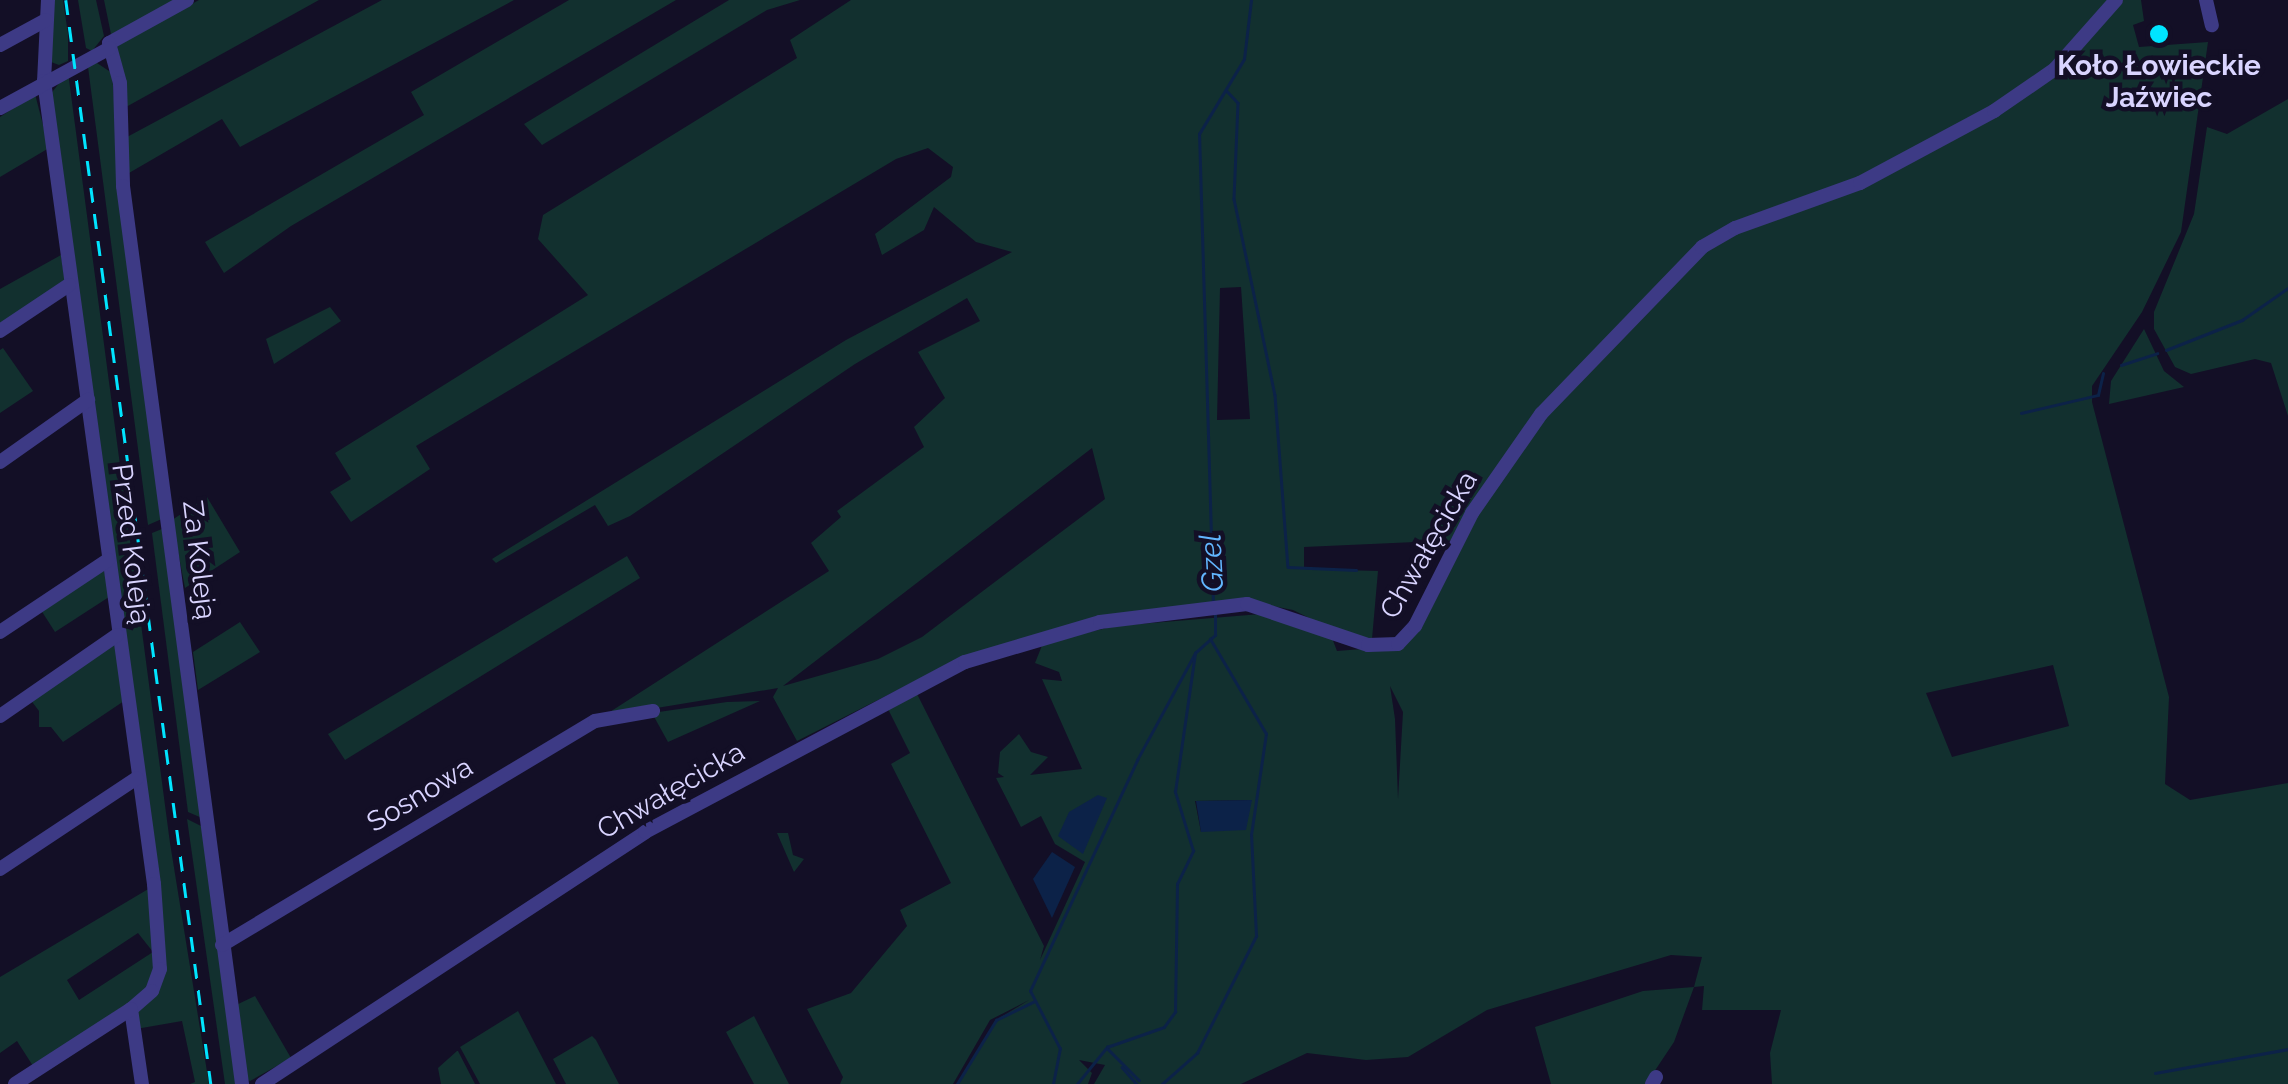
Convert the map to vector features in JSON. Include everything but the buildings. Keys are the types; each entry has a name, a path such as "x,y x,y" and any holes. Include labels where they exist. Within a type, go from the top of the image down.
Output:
{"street":[{"name":"Przed Koleją","path":"48,0 44,81 160,969 152,991 132,1009"},
{"path":"0,108 187,0"},
{"name":"Chwałęcicka","path":"262,1084 645,832 915,684 1069,630 1216,608 1263,606 1376,647 1403,641 1472,513 1541,414 1702,247 1768,215 1860,183 1994,111 2055,69 2116,0"},
{"path":"2206,0 2212,25"},
{"path":"0,45 46,20"},
{"name":"Za Koleją","path":"110,46 120,83 122,186 242,1084"},
{"path":"0,331 69,285"},
{"path":"0,462 88,400"},
{"path":"0,632 108,560"},
{"path":"0,716 117,635"},
{"name":"Sosnowa","path":"222,945 594,721 653,711"},
{"path":"0,869 137,778"},
{"path":"15,1084 132,1009 142,1084"}],"green space":[{"path":"51,0 63,0 68,34 68,61 59,65 51,62"},
{"path":"78,0 96,0 104,36 92,51 86,48"},
{"path":"104,0 180,0 112,39"},
{"path":"199,0 319,0 126,107 117,46"},
{"path":"382,0 514,0 240,147 222,119 129,173 127,137"},
{"path":"569,0 676,0 291,226 224,273 205,242 424,115 411,92"},
{"path":"729,0 800,0 767,10 542,145 524,124"},
{"path":"851,0 2141,0 2144,21 2133,25 2139,47 2208,42 2181,232 2142,312 2092,386 2092,402 2169,697 2165,784 2190,800 2288,783 2288,1084 1772,1084 1770,1053 1781,1010 1702,1010 1704,986 1694,987 1702,957 1671,955 1487,1010 1408,1057 1366,1060 1307,1053 1241,1084 1094,1084 1105,1065 1079,1060 1092,1073 1088,1084 959,1084 996,1020 1029,1000 990,1020 953,1084 840,1084 843,1077 807,1009 851,993 907,926 900,910 951,883 891,764 910,753 886,705 914,688 1044,946 1040,960 1085,862 1055,844 1041,816 1021,827 996,778 1004,777 998,773 1000,752 1019,734 1031,752 1048,757 1030,775 1082,769 1042,679 1062,681 1059,672 1035,663 1043,643 1115,626 1261,614 1332,638 1337,651 1400,646 1460,540 1304,547 1304,569 1378,571 1372,639 1356,641 1293,610 1253,602 1153,612 933,672 797,741 773,697 778,688 602,717 829,571 811,543 841,517 837,511 924,447 914,427 945,398 918,352 980,321 967,298 855,364 630,516 608,526 595,505 496,563 492,559 846,340 1012,252 976,242 934,207 924,230 882,255 875,234 951,177 953,167 928,148 896,159 416,446 430,469 351,522 330,492 351,479 335,453 588,295 538,239 543,215 797,58 790,40","holes":["1241,287 1250,419 1217,420 1220,288","1092,448 1105,499 922,637 878,659 783,686","2053,665 2069,726 1952,757 1926,693","1390,686 1403,712 1398,799 1395,719","1252,800 1201,832 1195,801"]},
{"path":"94,61 112,73 125,237 164,518 148,525 88,67"},
{"path":"68,72 170,843 209,1084 190,1084 195,1082 182,1021 136,1029 134,1010 165,968 49,96"},
{"path":"35,94 49,148 0,177 0,117"},
{"path":"2288,99 2288,416 2271,363 2255,359 2191,374 2175,367 2154,329 2154,312 2194,214 2207,127 2227,134"},
{"path":"61,255 65,282 0,324 0,289"},
{"path":"330,307 341,321 274,364 266,339"},
{"path":"2144,329 2164,371 2184,387 2109,404 2111,381"},
{"path":"3,348 33,391 0,413 0,350"},
{"path":"207,497 240,552 185,588 172,520"},
{"path":"162,529 202,818 188,812 152,533"},
{"path":"627,556 640,578 345,760 328,734"},
{"path":"104,569 109,597 55,632 39,607"},
{"path":"240,622 260,652 198,690 193,652"},
{"path":"114,639 124,701 63,742 51,727 39,727 39,711 30,699"},
{"path":"760,701 668,742 652,713 727,702"},
{"path":"187,819 205,828 238,1084 225,1084"},
{"path":"777,833 788,833 793,855 804,859 794,872"},
{"path":"150,888 156,966 146,991 33,1066 17,1041 0,1053 0,977","holes":["138,933 153,952 79,1000 67,980"]},
{"path":"1694,987 1674,1042 1646,1084 1551,1084 1535,1027 1643,991"},
{"path":"255,996 291,1058 250,1081 244,1077 234,1006"},
{"path":"518,1011 556,1084 480,1084 460,1047"},
{"path":"754,1016 789,1084 754,1084 726,1032"},
{"path":"592,1036 619,1084 566,1084 553,1059"},
{"path":"458,1051 475,1084 441,1084 438,1068"}],"water":[{"path":"1098,795 1107,798 1083,854 1058,836 1069,812"},
{"path":"1252,800 1246,830 1201,832 1196,801"},
{"path":"1052,852 1075,867 1052,918 1033,879"}],"waterway":[{"name":"Gzel","path":"1213,604 1199,134 1244,59 1251,0"},
{"path":"1227,91 1238,103 1234,199 1275,395 1288,567 1356,570"},
{"path":"2166,350 2242,320 2288,288"},
{"path":"2121,365 2157,353"},
{"path":"2021,413 2098,395 2103,374"},
{"name":"Gzel","path":"1053,1084 1060,1049 1030,991 1137,760 1195,653 1215,635 1215,612"},
{"path":"1162,1084 1197,1053 1256,936 1251,835 1266,734 1210,639"},
{"path":"1077,1084 1107,1047 1164,1027 1175,1012 1177,884 1193,851 1175,792 1195,653"},
{"path":"957,1084 996,1020 1035,1001"},
{"path":"1108,1049 1139,1080"},
{"path":"2155,1073 2288,1049"},
{"path":"1122,1067 1137,1084"}],"railway":[{"path":"66,0 211,1084"}],"place":[{"name":"Koło Łowieckie Jaźwiec","path":"2159,34"}]}
